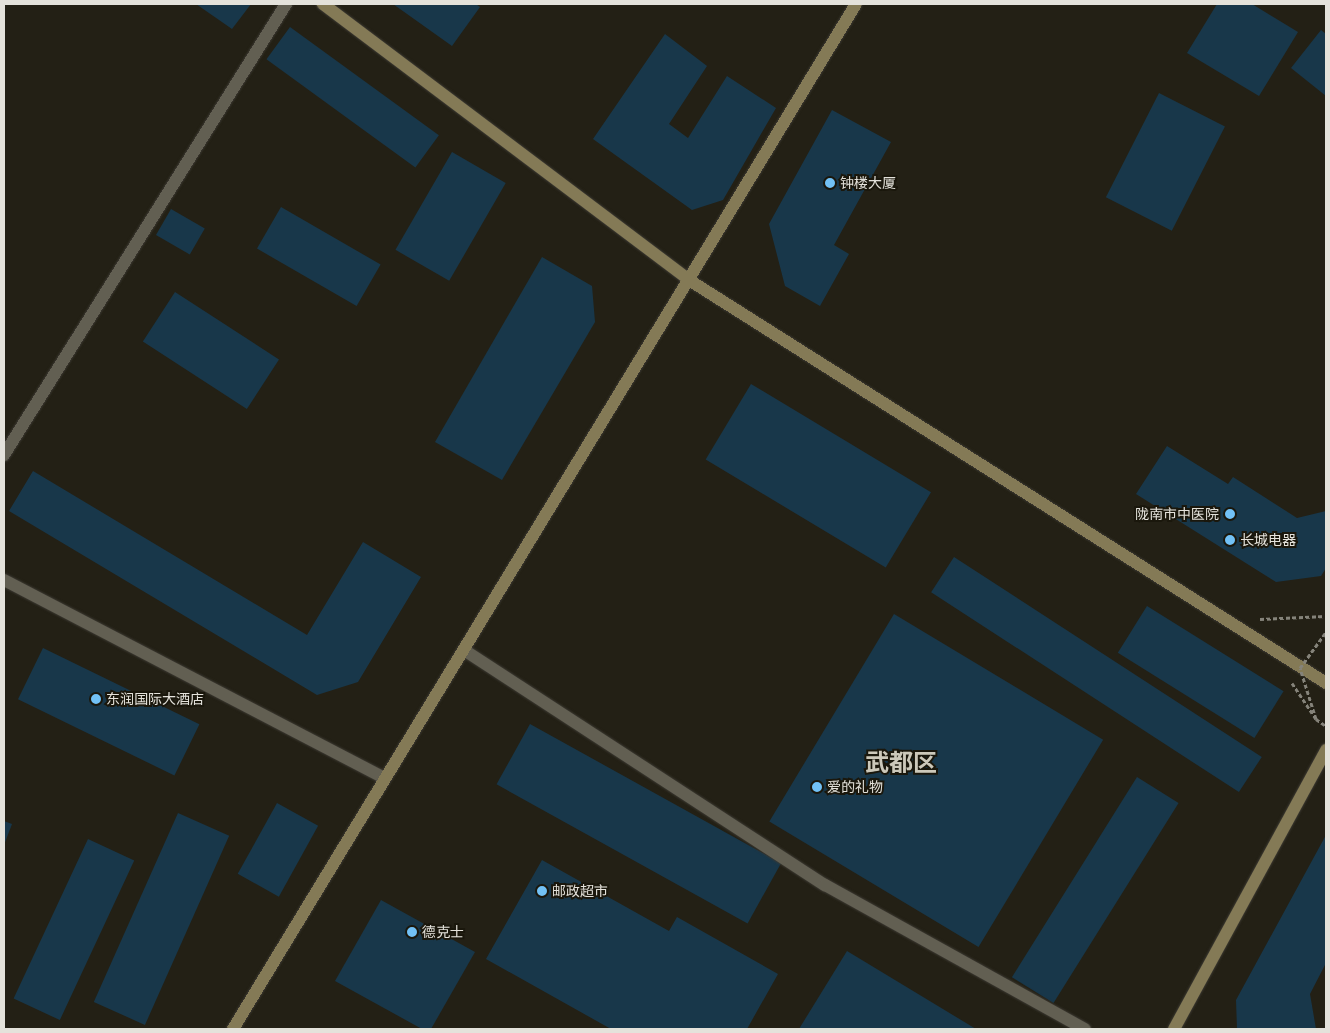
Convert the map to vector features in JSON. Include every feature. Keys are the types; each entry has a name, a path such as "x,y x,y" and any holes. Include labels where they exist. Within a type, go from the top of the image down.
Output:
{"street":[{"path":"4,455 286,4"},
{"path":"323,4 688,280 1326,683"},
{"path":"233,1029 856,4"},
{"path":"4,580 385,778"},
{"path":"464,650 825,885 1084,1029"},
{"path":"1174,1029 1326,750"}],"path":[{"path":"1256,619 1326,616"},
{"path":"1326,632 1300,668 1316,719 1326,726"}],"building":[{"path":"196,4 251,4 232,29"},
{"path":"393,4 476,4 480,7 452,46"},
{"path":"1217,4 1252,4 1298,32 1259,96 1187,53"},
{"path":"290,27 439,135 415,168 266,59"},
{"path":"1321,30 1326,34 1326,96 1291,68"},
{"path":"665,34 707,66 669,124 688,138 727,76 776,108 723,200 692,210 593,139"},
{"path":"1159,93 1225,127 1172,231 1106,197"},
{"name":"钟楼大厦","path":"832,110 891,142 834,245 849,254 820,306 785,286 769,224"},
{"path":"452,152 506,183 449,281 396,250"},
{"path":"281,207 381,264 357,306 257,249"},
{"path":"171,209 205,228 190,254 156,235"},
{"path":"542,257 592,286 595,322 502,480 435,442"},
{"path":"175,292 279,360 247,409 143,341"},
{"path":"751,384 931,492 886,568 706,459"},
{"name":"陇南市中医院","path":"1167,446 1228,484 1233,477 1297,518 1326,511 1326,568 1321,576 1276,582 1136,494"},
{"path":"33,471 307,635 363,542 421,577 358,682 317,695 9,511"},
{"path":"954,557 1262,757 1239,792 931,592"},
{"path":"1147,606 1284,691 1254,738 1118,653"},
{"path":"894,614 1103,740 979,947 769,821"},
{"path":"43,648 199,724 174,776 18,699"},
{"path":"530,724 781,863 748,923 497,784"},
{"path":"1137,777 1179,803 1053,1003 1012,977"},
{"path":"277,803 318,826 279,897 238,874"},
{"path":"178,813 229,836 145,1025 94,1002"},
{"path":"4,821 12,824 4,845"},
{"path":"1326,835 1326,963 1310,994 1316,1029 1237,1029 1236,1000"},
{"path":"88,839 134,861 60,1020 14,999"},
{"path":"542,860 669,931 677,917 778,974 747,1029 611,1029 486,959"},
{"path":"381,900 475,952 431,1029 422,1029 335,981"},
{"path":"847,951 976,1029 799,1029"}],"place":[{"name":"钟楼大厦","path":"830,183"},
{"name":"陇南市中医院","path":"1230,514"},
{"name":"长城电器","path":"1230,540"},
{"name":"东润国际大酒店","path":"96,699"},
{"name":"爱的礼物","path":"817,787"},
{"name":"邮政超市","path":"542,891"},
{"name":"德克士","path":"412,932"}],"district":[{"name":"武都区","path":"901,762"}]}
